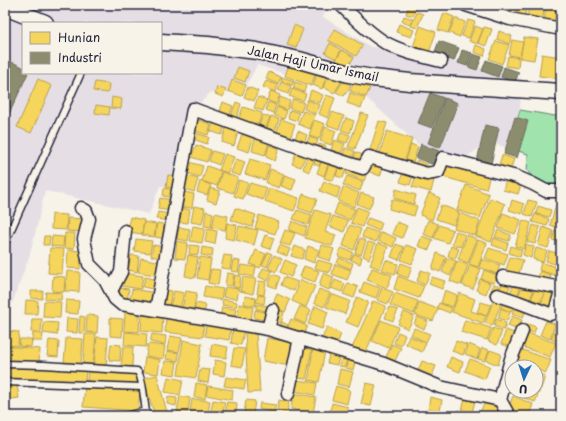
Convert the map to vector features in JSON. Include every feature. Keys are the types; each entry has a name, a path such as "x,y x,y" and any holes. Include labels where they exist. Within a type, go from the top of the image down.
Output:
{"main road":[{"path":"5,7 42,22"},
{"name":"Jalan Haji Umar Ismail","path":"162,42 208,45 257,51 298,60 349,74 410,82 561,92"}],"street":[{"path":"341,5 384,42 403,51 441,62"},
{"path":"466,5 510,19 561,29"},
{"path":"156,310 193,109 313,152 363,168 369,157 426,174 438,172 443,158 517,177 546,191 561,192"},
{"path":"81,208 86,211 89,219 84,239 87,260 105,280 115,299 121,304 268,329 384,364 440,386 500,400"},
{"path":"111,292 121,272 124,231"},
{"path":"497,295 550,314 555,312 561,289 504,277"},
{"path":"268,329 273,310"},
{"path":"509,416 500,400 511,359 522,332"},
{"path":"288,394 300,338"}],"lane":[{"path":"5,243 81,74"},
{"path":"5,364 137,371 140,374 147,413 126,416"},
{"path":"5,382 142,387"}],"shaded area":[{"path":"5,5 329,5 323,17 371,47 415,50 522,79 520,110 508,148 488,142 461,161 419,145 363,95 342,92 257,65 243,92 210,93 197,106 173,187 160,186 149,214 45,191 29,257 5,323"}],"green space":[{"path":"520,110 561,117 561,189 543,188 527,171 528,154 508,148"}],"building: Hunian":[{"path":"409,5 417,5 413,16 406,14"},
{"path":"490,5 502,5 499,13 489,9"},
{"path":"504,5 514,5 510,17 501,13"},
{"path":"517,5 527,5 524,19 515,17"},
{"path":"529,5 545,5 542,22 527,19"},
{"path":"546,5 557,5 554,24 544,23"},
{"path":"417,12 423,14 417,28 411,26"},
{"path":"444,13 454,17 448,33 438,30"},
{"path":"404,16 413,19 410,25 402,22"},
{"path":"455,18 465,22 460,37 449,33"},
{"path":"468,20 475,22 469,38 462,36"},
{"path":"399,24 414,30 411,37 396,32"},
{"path":"294,25 303,29 296,48 287,45"},
{"path":"420,26 436,32 429,53 413,47"},
{"path":"475,26 483,29 477,44 469,41"},
{"path":"484,27 492,29 486,46 478,43"},
{"path":"335,29 363,45 356,56 328,40"},
{"path":"499,31 512,36 509,44 497,39"},
{"path":"524,37 538,39 534,60 520,58"},
{"path":"512,40 523,42 520,57 509,55"},
{"path":"496,41 509,45 502,64 489,59"},
{"path":"330,43 341,50 336,59 325,53"},
{"path":"476,45 486,49 484,56 474,52"},
{"path":"342,50 354,57 348,67 336,60"},
{"path":"542,54 561,57 561,79 539,76"},
{"path":"508,56 519,58 518,68 506,66"},
{"path":"290,61 317,70 311,86 285,76"},
{"path":"238,67 249,71 245,82 234,78"},
{"path":"269,72 281,77 278,84 266,79"},
{"path":"317,74 326,77 322,89 313,85"},
{"path":"330,74 342,81 334,93 323,87"},
{"path":"282,77 294,81 292,85 281,81"},
{"path":"38,79 52,86 31,133 17,127"},
{"path":"232,80 246,85 242,96 228,91"},
{"path":"266,81 278,85 275,92 263,87"},
{"path":"343,81 351,85 344,96 336,92"},
{"path":"95,82 109,84 108,93 93,91"},
{"path":"281,82 291,86 288,94 278,90"},
{"path":"295,82 306,86 304,92 293,88"},
{"path":"354,82 370,88 366,97 350,91"},
{"path":"217,87 226,90 223,97 215,94"},
{"path":"248,87 258,91 254,101 244,97"},
{"path":"292,89 306,94 303,101 289,96"},
{"path":"311,90 323,95 320,103 308,99"},
{"path":"271,91 280,95 276,104 267,100"},
{"path":"350,93 365,98 361,108 347,103"},
{"path":"326,95 335,98 328,118 319,114"},
{"path":"112,97 122,99 121,109 111,108"},
{"path":"258,97 267,100 263,111 254,108"},
{"path":"280,97 290,101 287,110 277,106"},
{"path":"293,99 304,103 301,112 289,108"},
{"path":"307,100 320,105 316,114 304,109"},
{"path":"223,102 233,106 228,120 218,117"},
{"path":"236,102 241,104 236,121 230,119"},
{"path":"268,102 276,105 273,113 266,110"},
{"path":"96,105 110,107 109,115 95,113"},
{"path":"243,107 262,113 257,128 238,121"},
{"path":"277,107 287,111 284,119 274,115"},
{"path":"290,110 299,113 297,121 288,118"},
{"path":"303,111 315,115 310,129 298,124"},
{"path":"332,112 344,116 339,129 327,125"},
{"path":"361,113 368,115 355,149 348,147"},
{"path":"263,115 270,117 264,133 257,131"},
{"path":"271,116 279,119 273,137 265,134"},
{"path":"346,118 354,121 350,133 341,130"},
{"path":"281,119 295,124 289,142 275,137"},
{"path":"198,120 211,124 208,135 195,131"},
{"path":"314,120 325,124 319,139 309,136"},
{"path":"379,121 387,123 376,158 368,156"},
{"path":"213,123 224,127 222,135 210,131"},
{"path":"325,127 336,131 331,145 320,141"},
{"path":"226,128 238,132 234,146 222,142"},
{"path":"298,131 307,135 303,147 293,144"},
{"path":"387,131 412,139 403,167 378,158"},
{"path":"341,132 350,135 347,143 338,140"},
{"path":"195,133 209,137 207,144 193,139"},
{"path":"242,134 253,138 249,152 237,148"},
{"path":"309,137 318,140 314,151 305,148"},
{"path":"255,138 269,143 265,155 252,151"},
{"path":"334,140 345,144 341,153 331,150"},
{"path":"319,144 326,146 323,154 316,151"},
{"path":"411,144 418,147 412,166 405,163"},
{"path":"196,145 211,150 207,162 191,157"},
{"path":"269,145 279,148 275,161 266,157"},
{"path":"345,148 355,151 350,164 341,160"},
{"path":"212,151 223,154 219,165 209,161"},
{"path":"356,152 367,157 363,167 352,163"},
{"path":"296,153 305,157 301,167 292,164"},
{"path":"225,154 234,157 228,173 219,170"},
{"path":"317,154 323,156 319,166 314,164"},
{"path":"502,155 514,159 510,171 498,168"},
{"path":"307,157 314,160 309,172 303,169"},
{"path":"323,157 330,159 324,176 317,173"},
{"path":"236,159 245,162 240,176 231,173"},
{"path":"250,159 270,165 265,180 245,174"},
{"path":"331,159 340,163 333,181 324,178"},
{"path":"369,159 384,164 380,176 365,170"},
{"path":"417,160 428,165 425,173 413,168"},
{"path":"448,160 491,171 486,189 444,177"},
{"path":"189,162 203,166 200,177 186,173"},
{"path":"340,163 347,166 343,178 336,176"},
{"path":"207,166 221,171 217,186 202,181"},
{"path":"349,166 367,172 364,181 346,174"},
{"path":"404,168 414,172 410,185 400,182"},
{"path":"270,169 284,174 279,188 266,183"},
{"path":"222,172 238,178 233,193 217,188"},
{"path":"168,175 178,176 176,188 166,187"},
{"path":"185,175 198,179 194,192 181,188"},
{"path":"285,175 296,179 292,190 281,186"},
{"path":"416,175 434,180 431,192 412,187"},
{"path":"347,176 363,182 360,191 343,185"},
{"path":"507,176 522,181 518,194 503,190"},
{"path":"239,180 248,183 243,199 234,196"},
{"path":"200,181 211,185 207,195 197,192"},
{"path":"324,181 340,188 337,198 320,191"},
{"path":"250,183 267,188 263,200 246,194"},
{"path":"466,185 489,194 480,218 457,210"},
{"path":"343,187 359,193 354,207 338,201"},
{"path":"164,188 175,190 174,198 163,196"},
{"path":"210,188 220,191 216,203 207,200"},
{"path":"269,188 299,198 294,211 265,201"},
{"path":"396,189 416,195 414,204 394,198"},
{"path":"184,192 194,194 192,208 182,207"},
{"path":"361,193 374,197 369,209 357,204"},
{"path":"429,193 440,198 432,220 420,215"},
{"path":"303,194 317,199 312,213 298,208"},
{"path":"160,198 173,200 171,211 158,209"},
{"path":"490,198 505,204 491,242 476,236"},
{"path":"392,199 417,206 414,216 389,209"},
{"path":"512,200 524,204 522,214 509,210"},
{"path":"528,200 537,202 532,217 524,214"},
{"path":"338,203 355,209 350,220 334,214"},
{"path":"441,205 459,212 454,225 436,219"},
{"path":"556,205 561,207 561,221 559,228 550,225"},
{"path":"194,206 205,208 202,224 191,222"},
{"path":"538,206 551,210 549,217 536,214"},
{"path":"357,207 368,211 362,227 351,223"},
{"path":"182,208 190,210 188,223 179,222"},
{"path":"235,208 256,215 252,227 231,220"},
{"path":"297,210 312,215 308,225 293,219"},
{"path":"315,210 331,215 325,232 336,235 332,246 305,238"},
{"path":"206,211 213,213 211,227 204,226"},
{"path":"158,212 169,214 168,221 156,219"},
{"path":"215,213 228,216 225,230 212,228"},
{"path":"460,213 480,221 475,236 454,228"},
{"path":"503,213 521,220 515,234 498,228"},
{"path":"52,214 67,215 66,230 51,229"},
{"path":"535,214 549,219 547,226 532,222"},
{"path":"259,215 279,222 275,234 255,228"},
{"path":"333,216 348,221 344,232 329,226"},
{"path":"130,217 144,220 142,234 128,232"},
{"path":"68,218 83,219 82,232 67,231"},
{"path":"368,218 382,223 379,231 365,225"},
{"path":"428,220 438,224 433,238 423,234"},
{"path":"523,220 531,223 524,249 515,246"},
{"path":"292,221 307,227 304,236 289,230"},
{"path":"144,222 156,224 154,237 142,235"},
{"path":"397,222 407,226 402,238 392,234"},
{"path":"157,223 168,225 166,239 155,237"},
{"path":"227,223 237,225 234,240 225,238"},
{"path":"350,225 361,229 354,250 343,246"},
{"path":"439,225 453,230 448,243 434,238"},
{"path":"533,225 540,227 535,244 527,242"},
{"path":"193,226 205,228 202,243 190,241"},
{"path":"239,226 258,230 254,245 236,240"},
{"path":"179,227 190,229 188,241 177,239"},
{"path":"543,227 553,231 548,248 538,245"},
{"path":"365,228 379,233 376,242 362,237"},
{"path":"207,229 217,231 215,244 205,242"},
{"path":"285,230 295,233 290,246 280,243"},
{"path":"498,230 511,235 509,241 495,237"},
{"path":"555,230 561,232 561,242 552,240"},
{"path":"456,231 465,235 461,247 452,244"},
{"path":"381,232 396,238 393,247 378,241"},
{"path":"65,233 75,233 74,249 64,248"},
{"path":"265,235 274,238 270,249 261,246"},
{"path":"467,235 477,239 468,263 458,259"},
{"path":"44,236 50,236 49,245 43,245"},
{"path":"52,236 64,237 63,247 51,246"},
{"path":"422,236 433,240 429,250 418,246"},
{"path":"360,238 366,241 361,255 355,253"},
{"path":"494,238 508,243 506,250 492,245"},
{"path":"136,239 152,241 150,253 134,251"},
{"path":"478,240 487,243 478,267 469,264"},
{"path":"177,241 188,243 185,259 175,258"},
{"path":"368,242 375,244 369,259 363,256"},
{"path":"378,243 388,247 380,269 370,265"},
{"path":"396,244 404,247 399,260 391,257"},
{"path":"526,244 534,247 531,258 523,255"},
{"path":"153,245 166,247 164,259 151,256"},
{"path":"190,245 199,246 198,255 189,254"},
{"path":"280,245 290,249 287,256 277,252"},
{"path":"322,245 334,249 330,261 318,257"},
{"path":"406,245 418,249 412,264 401,260"},
{"path":"295,246 305,250 302,259 291,256"},
{"path":"308,246 319,250 314,263 304,259"},
{"path":"451,246 459,249 455,259 448,256"},
{"path":"511,246 522,250 520,257 509,253"},
{"path":"202,247 213,249 212,257 201,255"},
{"path":"50,248 64,249 62,274 48,273"},
{"path":"341,248 353,252 350,260 338,256"},
{"path":"489,248 508,254 504,265 485,258"},
{"path":"536,248 547,251 543,262 533,259"},
{"path":"68,250 81,251 80,269 67,268"},
{"path":"256,250 266,254 260,268 250,264"},
{"path":"549,251 561,254 560,266 546,261"},
{"path":"268,252 272,254 267,267 262,265"},
{"path":"437,253 446,257 440,272 432,269"},
{"path":"354,254 362,257 360,264 351,260"},
{"path":"131,255 139,256 137,272 128,270"},
{"path":"188,255 198,257 195,278 185,276"},
{"path":"224,255 232,256 230,269 221,268"},
{"path":"274,255 282,259 276,272 268,268"},
{"path":"200,257 211,259 208,280 197,278"},
{"path":"510,257 523,260 518,277 505,273"},
{"path":"141,258 162,262 160,276 138,272"},
{"path":"339,258 353,263 351,269 337,263"},
{"path":"447,258 456,261 450,276 442,272"},
{"path":"482,259 500,265 497,274 479,267"},
{"path":"233,260 240,261 238,272 231,271"},
{"path":"285,260 296,265 291,277 280,272"},
{"path":"318,260 332,264 329,273 315,268"},
{"path":"386,260 398,264 395,274 382,270"},
{"path":"457,261 468,265 461,285 450,281"},
{"path":"541,262 559,268 557,276 539,270"},
{"path":"401,263 412,267 408,278 397,274"},
{"path":"335,264 351,270 347,280 332,274"},
{"path":"241,265 256,267 254,277 239,274"},
{"path":"470,265 481,269 473,289 462,285"},
{"path":"304,266 319,271 315,282 300,277"},
{"path":"263,268 272,271 268,281 259,277"},
{"path":"372,268 392,275 387,288 367,280"},
{"path":"211,269 220,270 218,285 208,283"},
{"path":"421,270 430,273 425,285 417,281"},
{"path":"484,270 497,275 494,283 481,279"},
{"path":"67,271 80,272 79,292 65,291"},
{"path":"540,271 551,275 547,286 536,283"},
{"path":"124,273 143,276 141,289 122,286"},
{"path":"227,273 234,274 232,286 225,285"},
{"path":"323,273 334,277 329,290 319,286"},
{"path":"273,274 280,277 276,288 268,285"},
{"path":"235,275 241,276 239,288 233,287"},
{"path":"53,276 65,277 64,292 52,291"},
{"path":"398,276 424,286 419,298 394,289"},
{"path":"145,277 159,280 157,290 143,287"},
{"path":"243,277 256,279 253,294 240,291"},
{"path":"284,277 298,282 294,291 281,285"},
{"path":"432,277 445,281 442,289 429,284"},
{"path":"480,279 490,283 486,294 476,290"},
{"path":"301,280 315,286 306,307 292,301"},
{"path":"335,280 345,284 342,292 331,288"},
{"path":"259,281 266,282 264,295 257,294"},
{"path":"503,281 511,284 506,296 498,293"},
{"path":"364,282 380,288 376,298 360,292"},
{"path":"524,282 535,286 528,305 516,301"},
{"path":"348,283 358,287 354,298 343,294"},
{"path":"514,283 521,286 516,299 509,296"},
{"path":"494,284 500,286 496,297 489,295"},
{"path":"205,286 223,289 221,300 203,297"},
{"path":"536,286 545,290 538,309 529,305"},
{"path":"225,287 239,289 237,299 223,297"},
{"path":"120,288 129,289 127,303 118,301"},
{"path":"382,288 393,292 388,304 377,300"},
{"path":"547,288 558,292 550,314 539,310"},
{"path":"132,289 157,293 155,309 129,305"},
{"path":"163,289 172,291 168,311 158,308"},
{"path":"319,289 330,293 324,307 314,303"},
{"path":"445,290 457,295 453,307 441,303"},
{"path":"31,291 43,291 42,299 31,298"},
{"path":"174,291 184,293 179,313 169,310"},
{"path":"186,291 197,293 192,316 181,313"},
{"path":"46,292 62,293 61,300 45,299"},
{"path":"395,293 418,301 414,314 390,305"},
{"path":"459,293 475,299 471,311 486,316 483,323 452,312"},
{"path":"277,294 290,300 285,312 272,306"},
{"path":"331,294 350,301 345,314 326,307"},
{"path":"258,295 265,296 264,304 256,302"},
{"path":"245,296 256,298 255,306 244,304"},
{"path":"357,297 368,302 358,327 346,322"},
{"path":"223,299 237,302 236,307 222,305"},
{"path":"26,300 38,301 37,314 25,314"},
{"path":"66,300 79,301 78,314 65,313"},
{"path":"44,301 61,302 60,318 43,317"},
{"path":"373,301 386,306 365,354 352,348"},
{"path":"493,301 501,304 492,326 485,323"},
{"path":"504,301 514,305 511,312 501,308"},
{"path":"419,302 438,309 433,321 415,315"},
{"path":"481,302 491,305 486,316 477,312"},
{"path":"196,303 206,305 203,317 193,315"},
{"path":"439,303 452,308 450,313 437,308"},
{"path":"239,304 253,307 251,320 237,318"},
{"path":"256,304 268,306 267,311 256,309"},
{"path":"515,305 526,309 523,318 512,314"},
{"path":"300,306 311,310 305,324 294,319"},
{"path":"315,306 328,312 322,329 308,324"},
{"path":"222,307 236,309 234,320 220,318"},
{"path":"389,307 398,310 393,321 385,318"},
{"path":"501,308 510,312 507,321 498,318"},
{"path":"274,309 284,312 281,323 271,320"},
{"path":"255,310 265,312 264,320 254,318"},
{"path":"125,312 140,314 139,332 124,331"},
{"path":"404,312 414,316 408,329 398,324"},
{"path":"87,315 98,316 97,333 86,332"},
{"path":"142,315 163,317 162,333 141,331"},
{"path":"80,316 85,317 84,333 79,333"},
{"path":"512,316 522,320 518,330 508,326"},
{"path":"417,317 428,321 424,329 414,324"},
{"path":"67,318 78,319 77,333 66,332"},
{"path":"110,318 123,319 122,337 110,336"},
{"path":"166,318 204,323 203,337 165,332"},
{"path":"32,319 42,319 41,332 31,332"},
{"path":"291,319 307,326 302,338 286,331"},
{"path":"496,319 506,323 504,330 494,326"},
{"path":"381,320 398,327 389,348 372,341"},
{"path":"465,320 491,328 487,340 461,332"},
{"path":"546,321 555,324 550,339 540,335"},
{"path":"44,322 58,323 57,335 43,333"},
{"path":"282,322 288,325 285,333 278,330"},
{"path":"525,323 536,327 534,333 523,329"},
{"path":"557,324 561,325 561,334 558,342 551,339"},
{"path":"206,325 231,329 229,340 205,336"},
{"path":"327,327 341,334 336,347 321,341"},
{"path":"233,328 244,330 241,345 231,343"},
{"path":"414,328 430,334 426,342 411,335"},
{"path":"493,328 502,331 497,345 488,341"},
{"path":"506,330 517,334 512,348 501,344"},
{"path":"5,331 19,332 18,346 5,345"},
{"path":"125,332 147,334 146,347 124,345"},
{"path":"398,332 405,335 401,346 394,343"},
{"path":"525,332 556,343 550,357 520,346"},
{"path":"33,333 43,334 42,341 32,341"},
{"path":"245,333 256,333 260,392 248,393"},
{"path":"85,334 96,334 93,366 83,365"},
{"path":"152,334 166,336 165,345 150,342"},
{"path":"170,336 182,338 179,352 167,350"},
{"path":"409,336 426,343 422,352 406,344"},
{"path":"97,337 108,338 106,366 94,365"},
{"path":"66,338 83,339 81,364 64,363"},
{"path":"267,338 294,343 290,366 263,361"},
{"path":"20,339 32,339 31,347 19,346"},
{"path":"49,340 59,341 58,357 47,356"},
{"path":"183,340 202,344 196,378 178,375"},
{"path":"456,341 467,345 463,355 452,351"},
{"path":"111,344 121,345 120,361 109,360"},
{"path":"148,344 165,346 163,359 146,356"},
{"path":"212,344 228,347 226,358 210,356"},
{"path":"392,344 401,348 394,363 385,359"},
{"path":"469,344 480,349 477,359 465,354"},
{"path":"5,346 40,349 39,363 5,361"},
{"path":"123,347 133,347 132,367 121,367"},
{"path":"302,347 312,349 306,379 296,378"},
{"path":"234,348 245,349 242,367 231,365"},
{"path":"482,348 489,350 485,361 478,359"},
{"path":"313,349 325,351 319,382 308,380"},
{"path":"520,349 551,360 546,373 544,372 544,359 516,359"},
{"path":"490,350 501,354 498,365 486,360"},
{"path":"167,351 179,353 178,361 166,359"},
{"path":"330,351 340,354 337,365 327,363"},
{"path":"342,354 348,356 345,367 339,366"},
{"path":"145,357 160,360 158,374 143,372"},
{"path":"348,357 356,359 353,370 346,368"},
{"path":"451,357 463,362 460,372 447,367"},
{"path":"470,359 490,366 485,379 465,371"},
{"path":"215,360 226,362 224,376 213,374"},
{"path":"165,361 177,362 175,375 163,373"},
{"path":"422,361 436,366 431,378 417,373"},
{"path":"5,366 86,369 85,383 5,380"},
{"path":"200,369 210,370 208,383 198,381"},
{"path":"340,369 353,372 349,387 337,384"},
{"path":"88,370 138,374 137,385 87,381"},
{"path":"157,375 168,416 155,416 143,378"},
{"path":"168,377 183,380 180,395 165,392"},
{"path":"226,377 246,380 244,389 224,386"},
{"path":"296,380 317,383 315,395 294,391"},
{"path":"196,383 207,385 205,399 194,397"},
{"path":"366,383 376,385 371,406 361,404"},
{"path":"17,384 19,398 5,400 5,385"},
{"path":"85,386 140,391 138,411 83,407"},
{"path":"208,386 233,390 232,400 206,395"},
{"path":"336,386 350,390 347,404 332,400"},
{"path":"293,393 316,397 313,413 291,409"},
{"path":"180,396 190,398 188,413 177,411"},
{"path":"168,397 177,398 176,406 167,404"},
{"path":"430,397 442,400 440,411 428,409"},
{"path":"465,398 475,401 472,413 462,410"},
{"path":"192,399 210,401 208,414 190,412"},
{"path":"512,399 520,399 533,404 529,416 508,408"},
{"path":"527,399 536,399 535,402"},
{"path":"213,400 225,402 223,413 211,411"},
{"path":"246,400 255,401 253,414 244,413"},
{"path":"279,400 289,402 287,413 277,411"},
{"path":"227,402 237,403 236,416 225,415"},
{"path":"485,402 501,409 498,416 478,416"},
{"path":"260,403 276,405 274,412 259,409"},
{"path":"332,403 348,407 346,416 329,415"},
{"path":"458,410 471,414 470,416 456,416"}],"building: Industri":[{"path":"439,41 459,48 454,61 434,54"},
{"path":"462,50 472,53 467,66 458,63"},
{"path":"473,54 482,57 477,70 468,67"},
{"path":"5,59 22,67 22,74 28,74 5,123"},
{"path":"486,60 502,66 498,77 482,71"},
{"path":"504,67 519,72 515,82 501,77"},
{"path":"430,93 444,98 432,128 418,123"},
{"path":"445,98 458,103 440,148 428,143"},
{"path":"515,117 528,121 517,158 504,154"},
{"path":"485,125 499,128 491,164 477,161"},
{"path":"421,144 439,151 434,165 416,158"}]}
